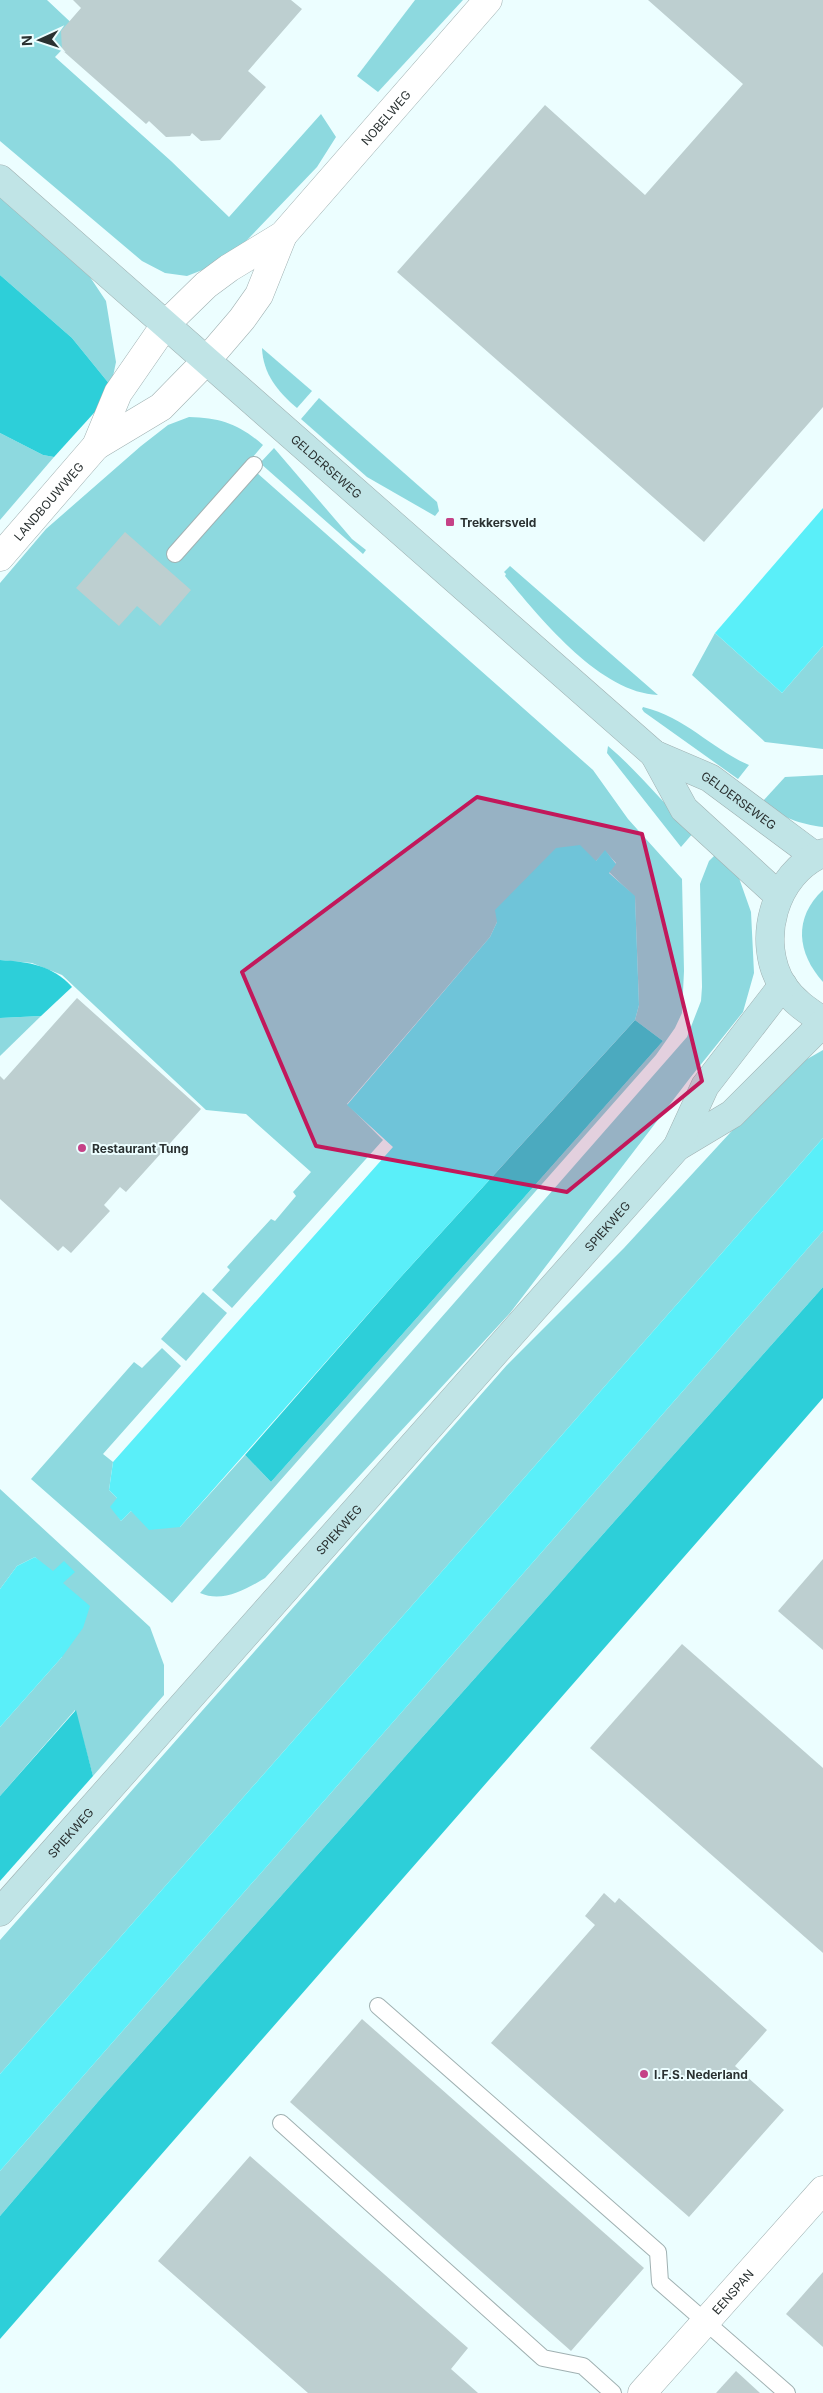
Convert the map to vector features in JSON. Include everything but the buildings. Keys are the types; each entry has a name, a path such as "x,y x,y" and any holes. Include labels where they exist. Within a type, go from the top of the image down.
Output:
{"main road":[{"name":"GELDERSEWEG","path":"0,179 654,754 710,778 819,855"},
{"name":"GELDERSEWEG","path":"654,754 684,809 779,896"},
{"path":"819,855 794,874 779,896 770,925 772,956 783,985 801,1007 823,1022"},
{"name":"SPIEKWEG","path":"0,1912 677,1147 705,1086 783,985"},
{"name":"SPIEKWEG","path":"677,1147 732,1114 823,1022"}],"street":[{"name":"NOBELWEG","path":"165,325 206,286 230,268 283,235 488,0"},
{"name":"NOBELWEG","path":"206,361 242,319 259,295 283,235"},
{"name":"LANDBOUWWEG","path":"96,446 118,393 165,325"},
{"name":"LANDBOUWWEG","path":"0,557 96,446 161,407 206,361"},
{"name":"EENSPAN","path":"642,2393 823,2190"}],"lane":[{"path":"175,554 254,465"},
{"path":"378,2006 658,2252 660,2282 787,2393"},
{"path":"281,2123 543,2358 583,2366 613,2393"}],"highlighted area":[{"path":"477,797 642,834 702,1081 567,1192 316,1146 242,972"}],"shaded area":[{"path":"0,0 47,0 80,31 55,57 171,161 229,217 321,114 336,137 317,167 228,260 187,276 165,273 142,261 0,141"},
{"path":"415,0 463,0 378,92 357,76"},
{"path":"0,197 90,277 106,301 116,362 111,386 72,338 0,275"},
{"path":"0,275 72,338 111,386 103,403 54,457 43,455 0,433"},
{"path":"262,348 312,391 297,408 273,382 265,366"},
{"path":"319,398 437,502 439,511 435,516 367,477 301,419"},
{"path":"189,417 229,423 246,432 263,445 247,464 593,770 628,819 682,879 684,971 682,1013 675,1028 656,1055 172,1603 31,1479 134,1362 142,1368 162,1348 181,1366 103,1454 113,1462 109,1490 117,1498 116,1513 121,1521 131,1511 180,1527 245,1455 271,1482 663,1041 635,1020 639,1005 635,897 609,872 616,863 605,851 596,861 497,922 490,937 347,1104 383,1140 232,1308 212,1290 230,1270 227,1267 271,1219 275,1221 296,1196 293,1192 311,1172 246,1114 206,1110 62,975 32,963 0,960 0,583 46,529 141,446 168,425"},
{"path":"0,433 43,455 54,457 0,520"},
{"path":"274,448 352,539 366,550 363,554 260,463"},
{"path":"823,508 823,646 782,693 715,633"},
{"path":"510,566 658,695 636,691 593,668 553,632 505,576 504,572"},
{"path":"715,633 782,693 823,646 823,749 765,742 692,675"},
{"path":"643,707 673,718 749,765 738,779 644,712"},
{"path":"608,746 694,832 681,847 607,753"},
{"path":"823,775 823,827 806,824 784,816 763,801 785,777"},
{"path":"580,845 596,861 605,850 616,864 609,873 635,896 639,1005 635,1020 398,1280 180,1527 149,1530 131,1511 121,1521 110,1507 117,1498 109,1490 113,1462 393,1147 347,1105 490,937 497,922 495,910 556,848"},
{"path":"717,853 739,878 751,912 754,973 743,1012 690,1078 510,1313 265,1578 250,1587 225,1596 208,1596 200,1593 687,1037 701,1001 700,884 709,861"},
{"path":"823,890 823,982 814,971 808,959 802,936 807,912 813,901"},
{"path":"0,960 21,962 48,969 72,987 41,1016 0,1018"},
{"path":"41,1016 0,1056 0,1018"},
{"path":"635,1020 663,1041 271,1482 245,1455 398,1280"},
{"path":"823,1050 823,1138 0,2074 0,1940 507,1365 624,1248 788,1070"},
{"path":"823,1138 823,1231 0,2171 0,2074"},
{"path":"823,1231 823,1287 102,2097 0,2216 0,2171"},
{"path":"823,1287 823,1398 0,2339 0,2216 102,2097"},
{"path":"203,1292 227,1313 186,1361 161,1339"},
{"path":"0,1489 150,1627 164,1665 164,1695 93,1776 75,1710 0,1796 0,1727 62,1657 63,1583 35,1557 17,1566 0,1589"},
{"path":"35,1557 53,1571 64,1561 75,1572 63,1583 90,1606 83,1628 62,1657 0,1727 0,1589 17,1566"},
{"path":"76,1710 93,1776 0,1881 0,1796"}],"place":[{"name":"Trekkersveld","path":"450,522"},
{"name":"Restaurant Tung","path":"82,1148"},
{"name":"I.F.S. Nederland","path":"644,2074"}]}
